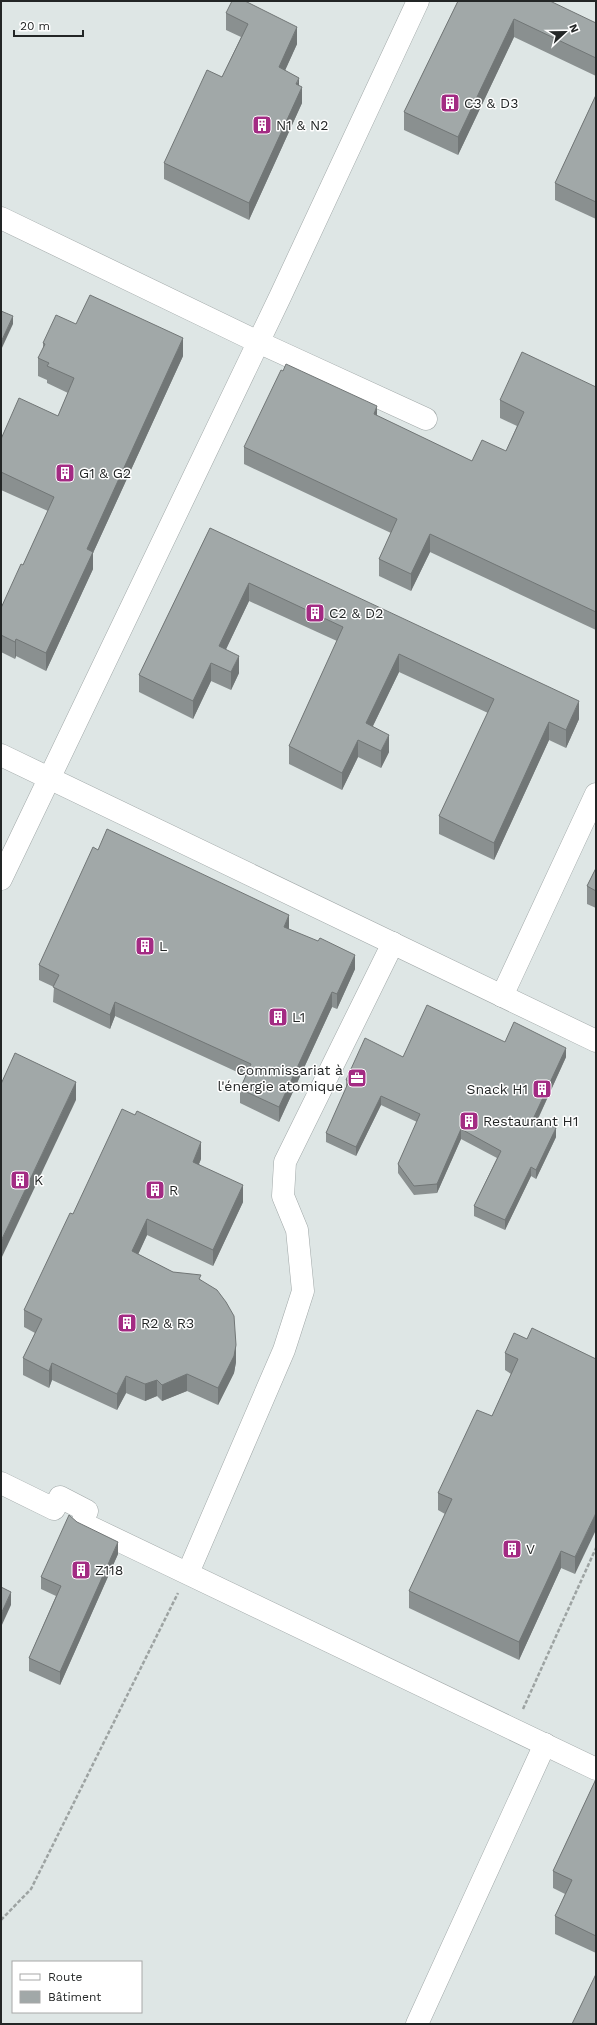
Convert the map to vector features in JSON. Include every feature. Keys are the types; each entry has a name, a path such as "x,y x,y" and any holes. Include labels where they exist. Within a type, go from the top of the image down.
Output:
{"lane":[{"path":"1,879 258,342 418,1"},
{"path":"1,218 258,342 426,419"},
{"path":"1,755 596,1041"},
{"path":"502,996 596,794"},
{"path":"188,1573 284,1350 303,1291 297,1230 283,1196 285,1162 393,943"},
{"path":"1,1484 54,1509 60,1498 87,1511 82,1523 596,1769"},
{"path":"417,2024 545,1744"}],"path":[{"path":"514,1730 596,1548"},
{"path":"1,1920 31,1889 188,1573"}],"building":[{"name":"N1 & N2","path":"232,1 245,1 297,27 279,67 299,78 296,84 302,87 249,203 164,163 207,70 222,77 248,24 226,13"},
{"name":"C3 & D3","path":"458,1 550,1 596,23 596,58 514,19 458,137 404,112"},
{"path":"596,95 596,202 555,183"},
{"name":"G1 & G2","path":"90,295 183,338 87,549 93,552 46,653 16,639 15,642 1,635 1,608 21,564 23,565 54,497 1,472 1,439 19,398 58,416 74,378 47,366 49,363 38,358 56,315 76,324"},
{"path":"1,311 13,316 1,342"},
{"path":"522,352 596,387 596,612 430,534 411,574 379,559 397,519 244,447 281,370 283,371 286,364 377,406 374,414 472,461 482,440 506,451 524,412 500,400"},
{"path":"210,528 579,701 566,730 549,722 494,843 439,816 494,699 399,654 366,723 389,735 381,751 358,740 342,773 289,746 343,627 249,583 219,646 239,656 231,672 211,663 193,701 139,675"},
{"path":"107,829 289,915 284,927 318,941 320,938 355,955 337,994 332,992 279,1107 240,1089 251,1064 115,1002 110,1015 53,987 59,975 39,965 93,847 98,850"},
{"path":"596,868 596,891 587,886"},
{"name":"Restaurant H1","path":"427,1005 505,1042 514,1022 566,1048 534,1117 556,1128 536,1170 531,1167 505,1220 474,1206 501,1151 461,1129 437,1184 414,1186 398,1164 420,1114 381,1096 356,1147 326,1133 349,1081 346,1080 365,1038 403,1057"},
{"name":"K","path":"15,1053 76,1082 1,1241 1,1084"},
{"path":"122,1109 135,1115 137,1111 201,1142 193,1162 243,1185 213,1250 147,1219 132,1251 173,1272 201,1275 199,1279 217,1290 226,1302 234,1316 236,1345 234,1356 218,1388 187,1374 162,1385 157,1380 145,1384 126,1376 117,1394 52,1363 49,1371 23,1358 42,1319 24,1310 70,1213 73,1214"},
{"name":"V","path":"532,1328 596,1359 596,1513 575,1557 561,1551 519,1642 409,1591 452,1499 438,1493 477,1410 492,1416 518,1359 505,1353 514,1333 527,1339"},
{"path":"69,1515 77,1522 118,1542 60,1672 29,1658 61,1586 41,1577"},
{"path":"1,1587 11,1592 1,1614"},
{"path":"596,1779 596,1936 555,1916 572,1880 553,1871"},
{"path":"596,1974 596,2024 572,2024"}],"place":[{"name":"C3 & D3","path":"450,103"},
{"name":"N1 & N2","path":"262,125"},
{"name":"G1 & G2","path":"65,473"},
{"name":"C2 & D2","path":"315,613"},
{"name":"L","path":"145,946"},
{"name":"L1","path":"278,1017"},
{"name":"Commissariat à l'énergie atomique","path":"357,1078"},
{"name":"Snack H1","path":"542,1089"},
{"name":"Restaurant H1","path":"469,1121"},
{"name":"K","path":"20,1180"},
{"name":"R","path":"155,1190"},
{"name":"R2 & R3","path":"127,1323"},
{"name":"V","path":"512,1549"},
{"name":"Z118","path":"81,1570"}]}
